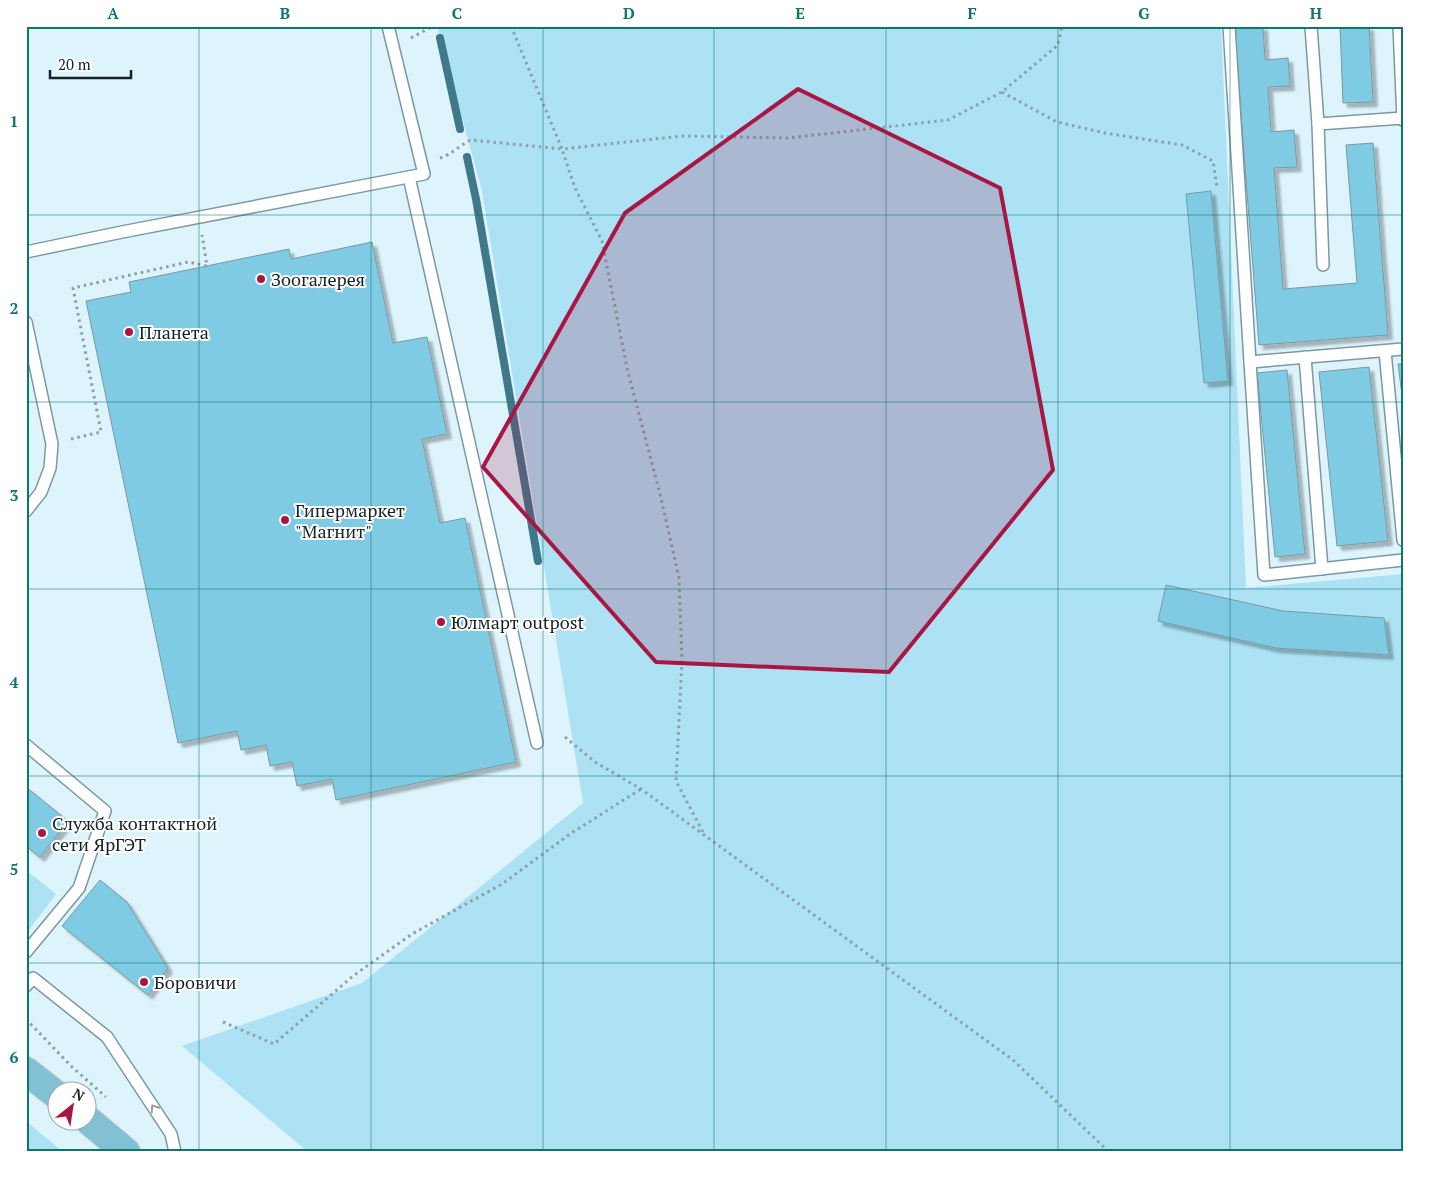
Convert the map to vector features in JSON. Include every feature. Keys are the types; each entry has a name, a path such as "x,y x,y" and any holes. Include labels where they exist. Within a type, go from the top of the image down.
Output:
{"main road":[{"path":"26,1070 48,1088"},
{"path":"98,1128 126,1152"}],"lane":[{"path":"26,252 424,174 388,26"},
{"path":"1229,26 1264,575 1403,560"},
{"path":"1311,26 1318,124 1323,265"},
{"path":"1318,124 1403,119 1399,26"},
{"path":"409,177 538,743"},
{"path":"26,322 52,444 50,468 41,492 26,511"},
{"path":"1250,362 1403,349"},
{"path":"1385,351 1403,540"},
{"path":"1305,357 1322,569"},
{"path":"26,745 105,811 79,888 26,952"},
{"path":"26,986 32,978 107,1037 170,1134 175,1152"}],"path":[{"path":"511,26 562,149 575,188 602,241 628,368 679,578 682,660 676,780 704,834"},
{"path":"422,162 445,157 462,144 471,140 562,149 682,136 788,138 948,120 1002,92 1058,45 1062,26"},
{"path":"1002,92 1057,122 1182,145 1213,161 1217,188"},
{"path":"52,444 101,432 73,288 188,262 207,266 199,217"},
{"path":"565,737 594,762 641,789 1013,1060 1109,1152"},
{"path":"223,1022 274,1044 353,976 412,934 502,884 570,834 641,789"},
{"path":"26,1019 71,1066 108,1098"}],"highlighted area":[{"path":"798,89 1000,188 1053,470 889,672 656,662 483,467 625,213"}],"shaded area":[{"path":"437,26 1221,26 1246,588 1403,574 1403,1152 308,1152 182,1046 362,983 583,803 482,191"},
{"path":"26,870 56,894 26,934"},
{"path":"26,1121 63,1152 26,1152"}],"building":[{"path":"1234,26 1263,26 1265,60 1288,58 1290,86 1268,87 1271,132 1294,130 1297,167 1274,168 1283,289 1357,283 1346,145 1373,143 1388,335 1259,345"},
{"path":"1340,26 1369,26 1373,102 1343,103"},
{"path":"1211,191 1228,381 1204,383 1186,194"},
{"name":"Гипермаркет \"Магнит\"","path":"372,242 393,343 427,337 447,434 422,439 440,523 465,518 516,762 336,800 332,779 297,786 292,762 270,766 266,745 241,750 237,731 178,743 86,301 131,292 129,282 289,249 291,259"},
{"path":"1398,364 1403,364 1403,403"},
{"path":"1369,367 1388,541 1337,546 1319,372"},
{"path":"1287,370 1305,554 1275,557 1257,373"},
{"path":"1166,585 1283,611 1384,618 1389,655 1275,648 1158,621"},
{"name":"Служба контактной сети ЯрГЭТ","path":"26,787 68,821 40,857 26,846"},
{"path":"100,880 127,902 168,968 148,995 62,926"}],"waterway":[{"path":"440,38 460,129"},
{"path":"467,157 476,199 538,561"}],"place":[{"name":"Зоогалерея","path":"261,279"},
{"name":"Планета","path":"129,332"},
{"name":"Гипермаркет \"Магнит\"","path":"285,520"},
{"name":"Юлмарт outpost","path":"441,622"},
{"name":"Служба контактной сети ЯрГЭТ","path":"42,833"},
{"name":"Боровичи","path":"144,982"}]}
